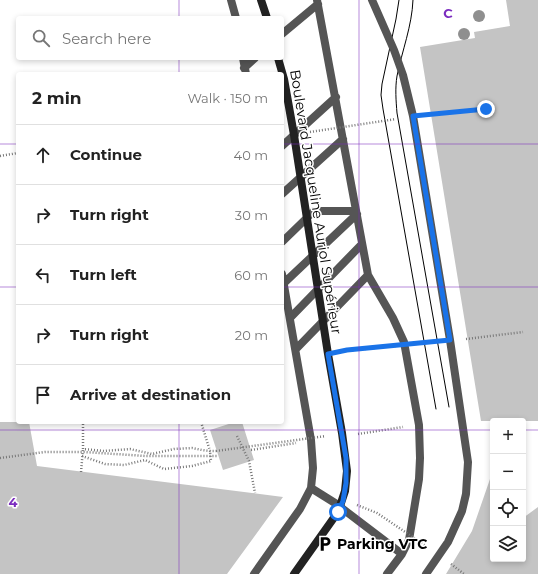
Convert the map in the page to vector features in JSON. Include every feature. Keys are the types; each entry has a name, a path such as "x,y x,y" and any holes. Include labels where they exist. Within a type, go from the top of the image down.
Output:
{"main road":[{"path":"261,0 266,16"},
{"name":"Boulevard Jacqueline Auriol Supérieur","path":"279,60 282,72"},
{"name":"Boulevard Jacqueline Auriol Supérieur","path":"284,79 347,471 343,501 338,512 294,574"}],"lane":[{"path":"231,0 236,16"},
{"path":"372,0 394,50 403,75 413,116 467,446 468,478 462,511 448,542 426,574"},
{"path":"284,32 318,2"},
{"path":"318,2 368,275 393,318 404,342 419,425 419,479 409,540 402,554 386,574"},
{"path":"243,60 245,71"},
{"path":"245,71 253,60"},
{"path":"284,144 336,98"},
{"path":"284,192 343,139"},
{"path":"284,240 314,212 356,212"},
{"path":"254,574 300,509 311,488 314,468 311,440 284,283 356,212"},
{"path":"290,318 362,244"},
{"path":"296,349 368,275"},
{"path":"311,488 335,503 402,554"}],"path":[{"path":"294,135 413,116 486,109"},
{"path":"0,156 16,152"},
{"path":"328,354 347,350 524,332"},
{"path":"81,472 83,424"},
{"path":"82,456 105,464 124,465 145,460 164,469 192,466 211,461 210,451 202,424"},
{"path":"83,449 104,451 130,449 152,454 174,449 192,448 210,451 243,448 342,433"},
{"path":"237,436 249,461 255,493"},
{"path":"0,458 45,452 84,452 146,456 218,456"},
{"path":"343,501 377,513 440,555 464,574"}],"building":[{"path":"506,0 538,0 538,421 526,421 526,418 490,418 490,421 481,421 420,47 475,38 474,32 510,26"},
{"path":"0,422 29,424 37,466 283,497 227,574 0,574"},
{"path":"229,424 243,424 254,460 223,470 210,430"},
{"path":"490,479 490,562 526,562 526,516 538,507 538,574 446,574 472,531"}],"tram line":[{"path":"399,0 381,95 436,409"},
{"path":"413,0 409,29 397,76 397,113 449,407"}],"place":[{"name":"Parking VTC","path":"325,544"}],"route":[{"path":"338,512 343,501 347,471 328,354 347,350 450,340 413,116 486,109"}]}
